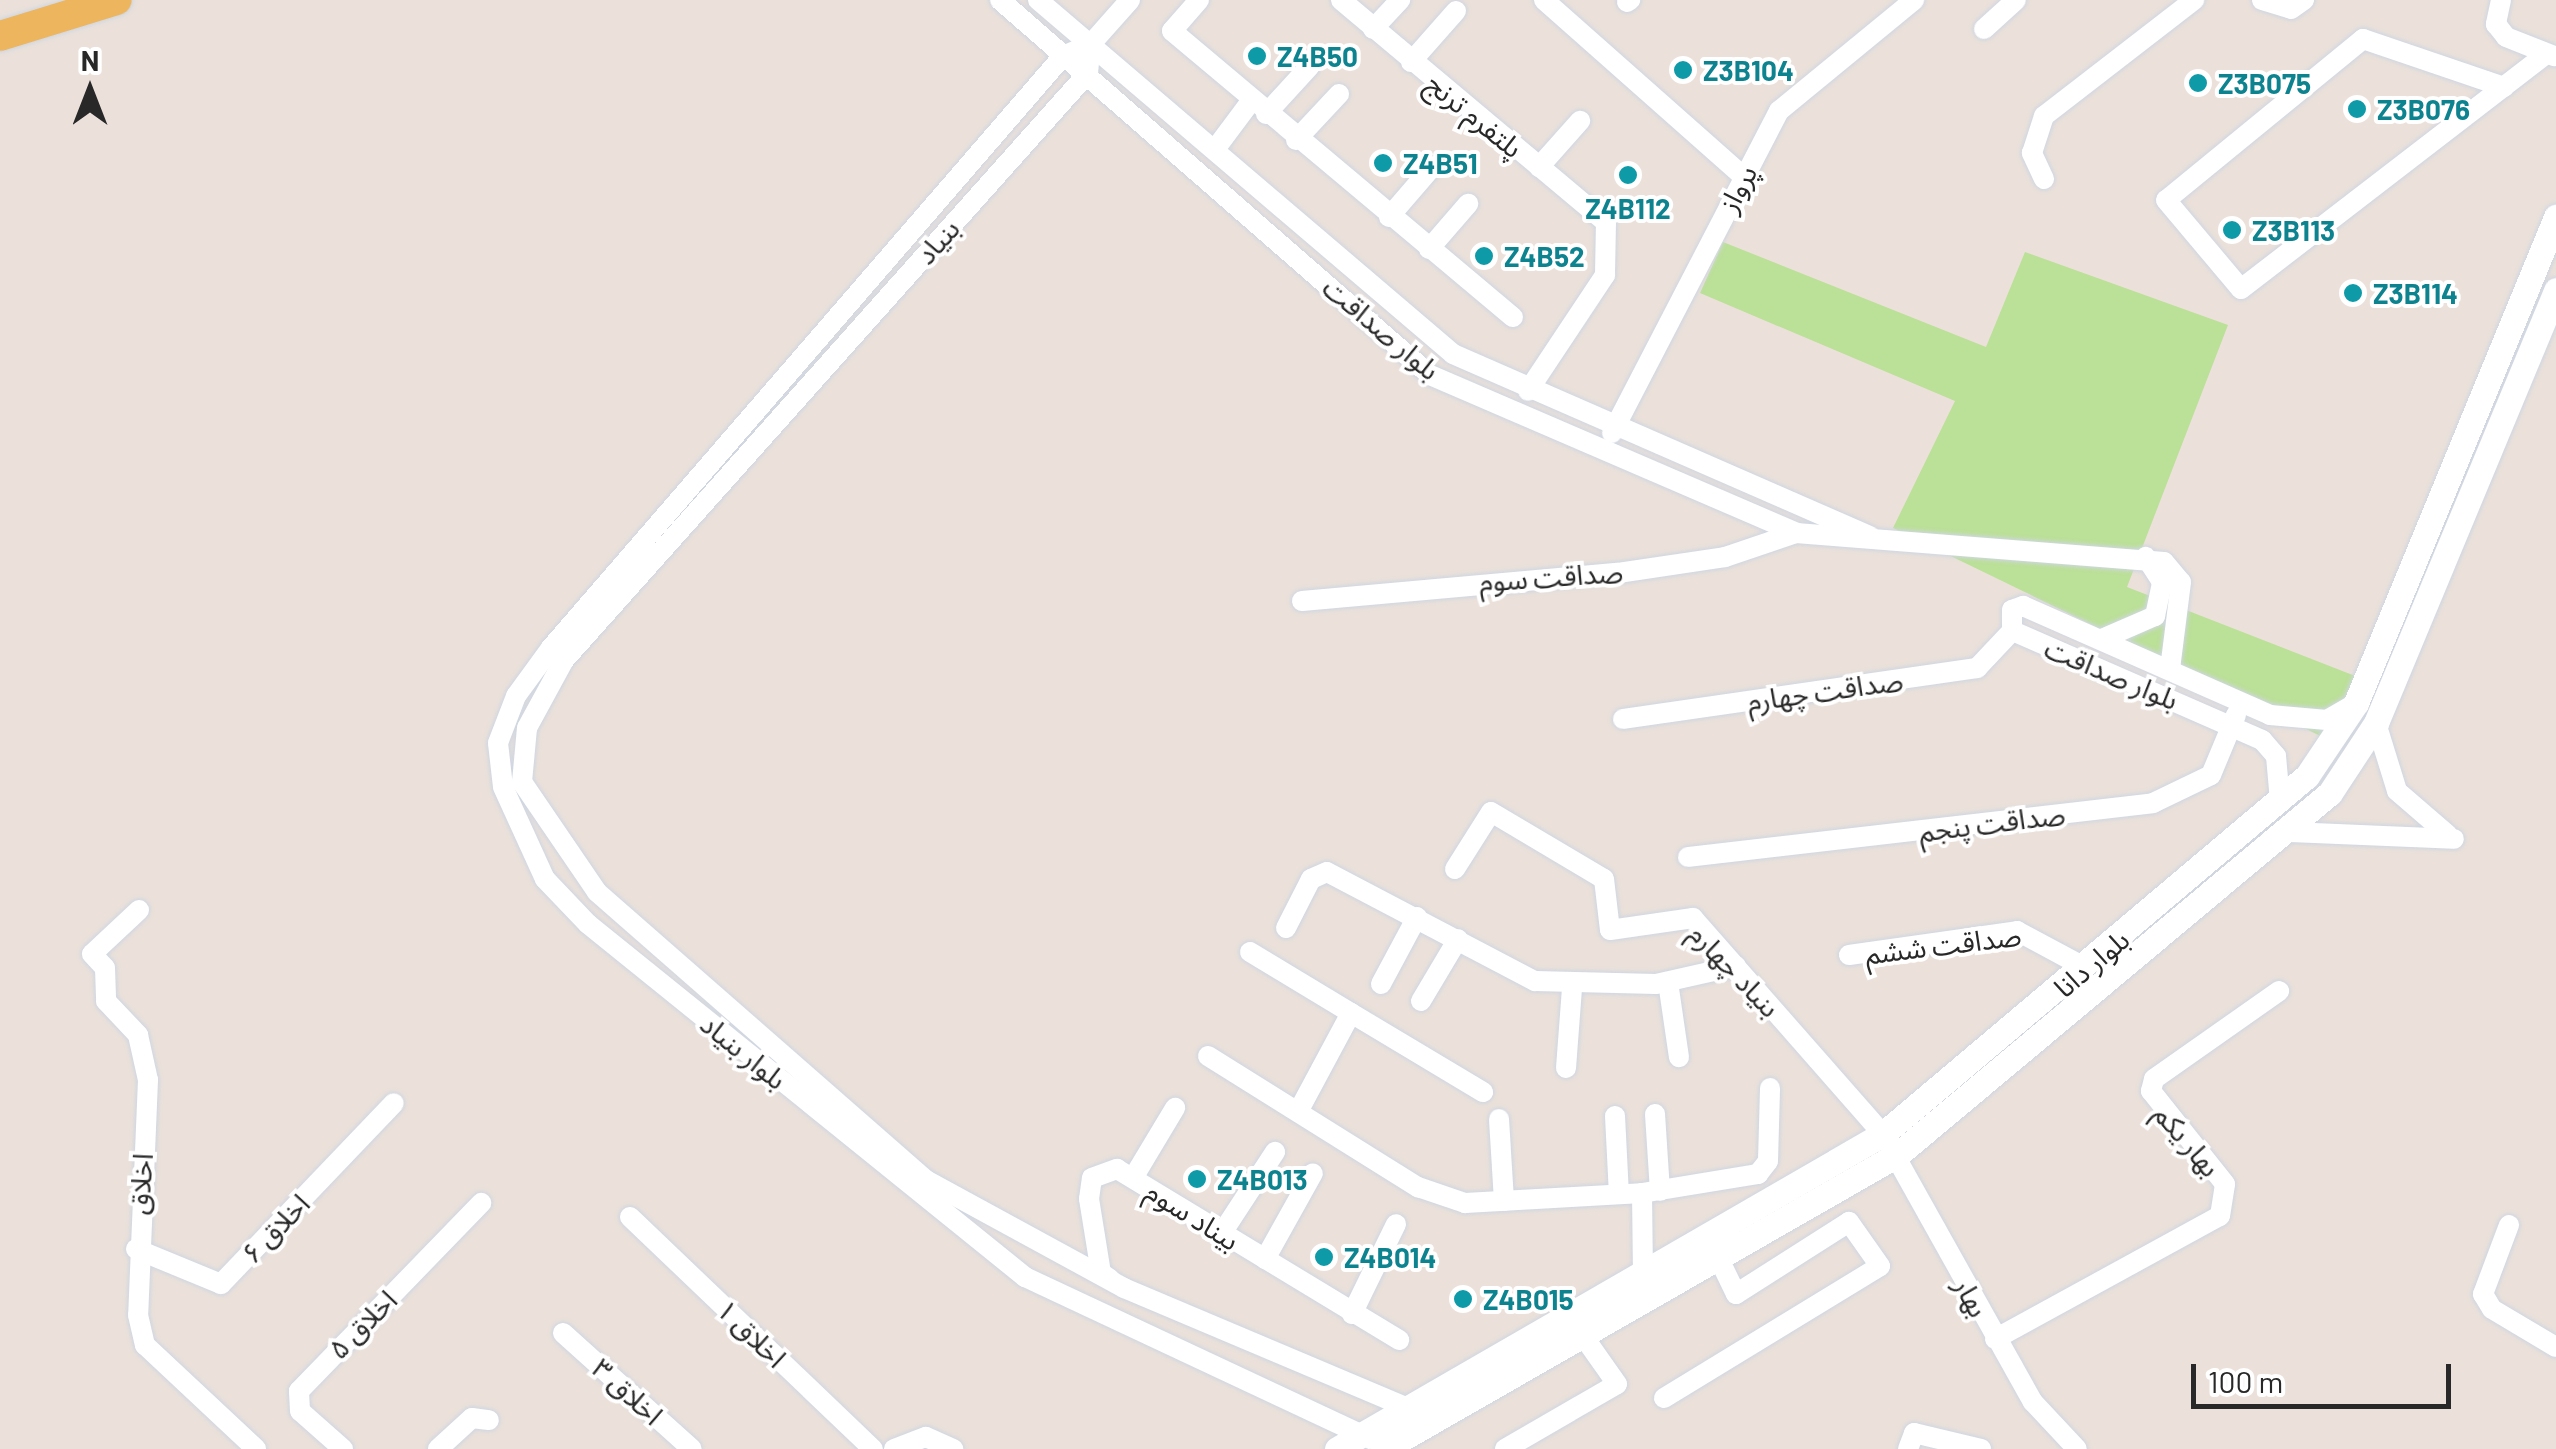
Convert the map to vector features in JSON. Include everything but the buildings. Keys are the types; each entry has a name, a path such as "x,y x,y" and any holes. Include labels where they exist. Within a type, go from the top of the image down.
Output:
{"main road":[{"path":"0,36 117,0"}],"street":[{"name":"بلوار صداقت","path":"1000,0 1430,375 1605,447 1796,533 1894,547 2145,556 2180,582 2170,669"},
{"name":"بلوار صداقت","path":"1038,0 1453,354 1528,391 1618,422 1894,547"},
{"path":"1063,56 1091,44 1130,0"},
{"path":"1199,0 1172,31 1388,217 1513,316"},
{"name":"پلتفرم ترنج","path":"1340,0 1606,222 1612,247 1592,301 1528,391"},
{"path":"1373,28 1400,0"},
{"path":"1544,0 1742,175"},
{"name":"پرواز","path":"1605,447 1742,175 1779,111 1914,0"},
{"path":"1984,28 2016,0"},
{"path":"2044,179 2032,152 2044,116 2194,0"},
{"path":"2262,0 2291,9 2304,0"},
{"path":"2501,0 2496,24 2506,38 2551,55"},
{"name":"پلتفرم ترنج","path":"1411,62 1456,11"},
{"path":"2504,87 2364,39 2166,200 2241,289 2551,55"},
{"path":"1088,73 1091,44"},
{"name":"بلوار بنیاد","path":"1063,56 516,696 498,743 504,787 546,879 588,924 1025,1277 1377,1444"},
{"path":"1216,148 1258,107 1309,67"},
{"name":"بنیاد","path":"729,476 1088,73"},
{"path":"1296,140 1338,94"},
{"name":"پلتفرم ترنج","path":"1538,167 1580,121"},
{"path":"1388,217 1433,166"},
{"path":"1428,249 1468,204"},
{"name":"بلوار دانا","path":"1338,1449 1377,1444 1643,1276 1890,1145 2086,968 2280,801 2356,703 2556,218"},
{"name":"بلوار دانا","path":"1420,1416 1586,1340 1721,1263 1890,1145 2290,832 2330,793 2376,723 2556,290"},
{"name":"بلوار بنیاد","path":"729,476 564,660 526,728 522,782 597,892 926,1180 1124,1288 1420,1416"},
{"name":"صداقت سوم","path":"1302,600 1618,573 1725,557 1796,533"},
{"name":"بلوار صداقت","path":"2102,640 2155,616 2162,582 2145,556"},
{"name":"بلوار صداقت","path":"2280,801 2276,756 2233,724 2012,631 2008,618 2023,606 2240,702 2298,723 2356,703"},
{"name":"صداقت چهارم","path":"1623,719 1977,668 2012,631"},
{"name":"صداقت پنجم","path":"1688,857 2153,804 2212,775 2240,702"},
{"path":"2290,832 2454,838 2397,791 2376,723"},
{"name":"بنیاد چهارم","path":"1455,870 1483,814 1499,815 1604,878 1610,930 1693,918 1890,1145"},
{"path":"1286,928 1311,879 1327,872 1535,981 1572,988 1668,982 1736,966"},
{"name":"اخلاق","path":"139,910 92,954 105,968 106,1001 138,1034 148,1080 136,1249 145,1345 256,1449"},
{"path":"1381,984 1417,917"},
{"name":"صداقت ششم","path":"1849,956 2016,931 2086,968"},
{"path":"1421,1001 1458,939"},
{"path":"1250,952 1483,1092"},
{"path":"1668,982 1679,1057"},
{"path":"1566,1068 1572,988"},
{"name":"بهار یکم","path":"1995,1339 2220,1216 2224,1184 2150,1091 2154,1080 2279,990"},
{"path":"1298,1112 1351,1013"},
{"path":"1208,1056 1418,1187 1466,1202 1651,1192 1764,1171 1770,1088"},
{"name":"اخلاق ۶","path":"136,1249 221,1284 394,1103"},
{"path":"1133,1178 1175,1108"},
{"path":"1643,1276 1655,1114"},
{"path":"1615,1116 1619,1194"},
{"path":"1499,1120 1504,1201"},
{"name":"بهار","path":"1890,1145 1995,1339 2077,1449"},
{"path":"1222,1232 1274,1152"},
{"name":"بیناد سوم","path":"1124,1288 1101,1273 1089,1199 1102,1169 1133,1178 1399,1340"},
{"path":"1265,1259 1314,1173"},
{"name":"اخلاق ۵","path":"342,1449 300,1411 299,1391 481,1203"},
{"name":"اخلاق ۱","path":"630,1217 873,1449"},
{"path":"1664,1398 1880,1266 1849,1222 1736,1294 1721,1263"},
{"path":"1352,1314 1396,1224"},
{"path":"2509,1225 2483,1294 2492,1309 2556,1347"},
{"name":"اخلاق ۳","path":"563,1333 692,1449"},
{"path":"1505,1449 1617,1384 1586,1340"},
{"path":"438,1449 472,1418 489,1420"},
{"path":"1908,1449 1914,1433 1981,1449"},
{"path":"894,1449 926,1437 953,1449"}],"green space":[{"path":"1723,242 1986,347 2025,252 2228,325 2127,587 2368,681 2339,745 1893,528 1955,401 1700,293"}],"place":[{"name":"Z4B50","path":"1257,56"},
{"name":"Z3B104","path":"1683,70"},
{"name":"Z3B075","path":"2198,83"},
{"name":"Z3B076","path":"2357,109"},
{"name":"Z4B51","path":"1383,163"},
{"name":"Z4B112","path":"1628,175"},
{"name":"Z3B113","path":"2232,230"},
{"name":"Z4B52","path":"1484,256"},
{"name":"Z3B114","path":"2353,293"},
{"name":"Z4B013","path":"1197,1179"},
{"name":"Z4B014","path":"1324,1257"},
{"name":"Z4B015","path":"1463,1299"}]}
